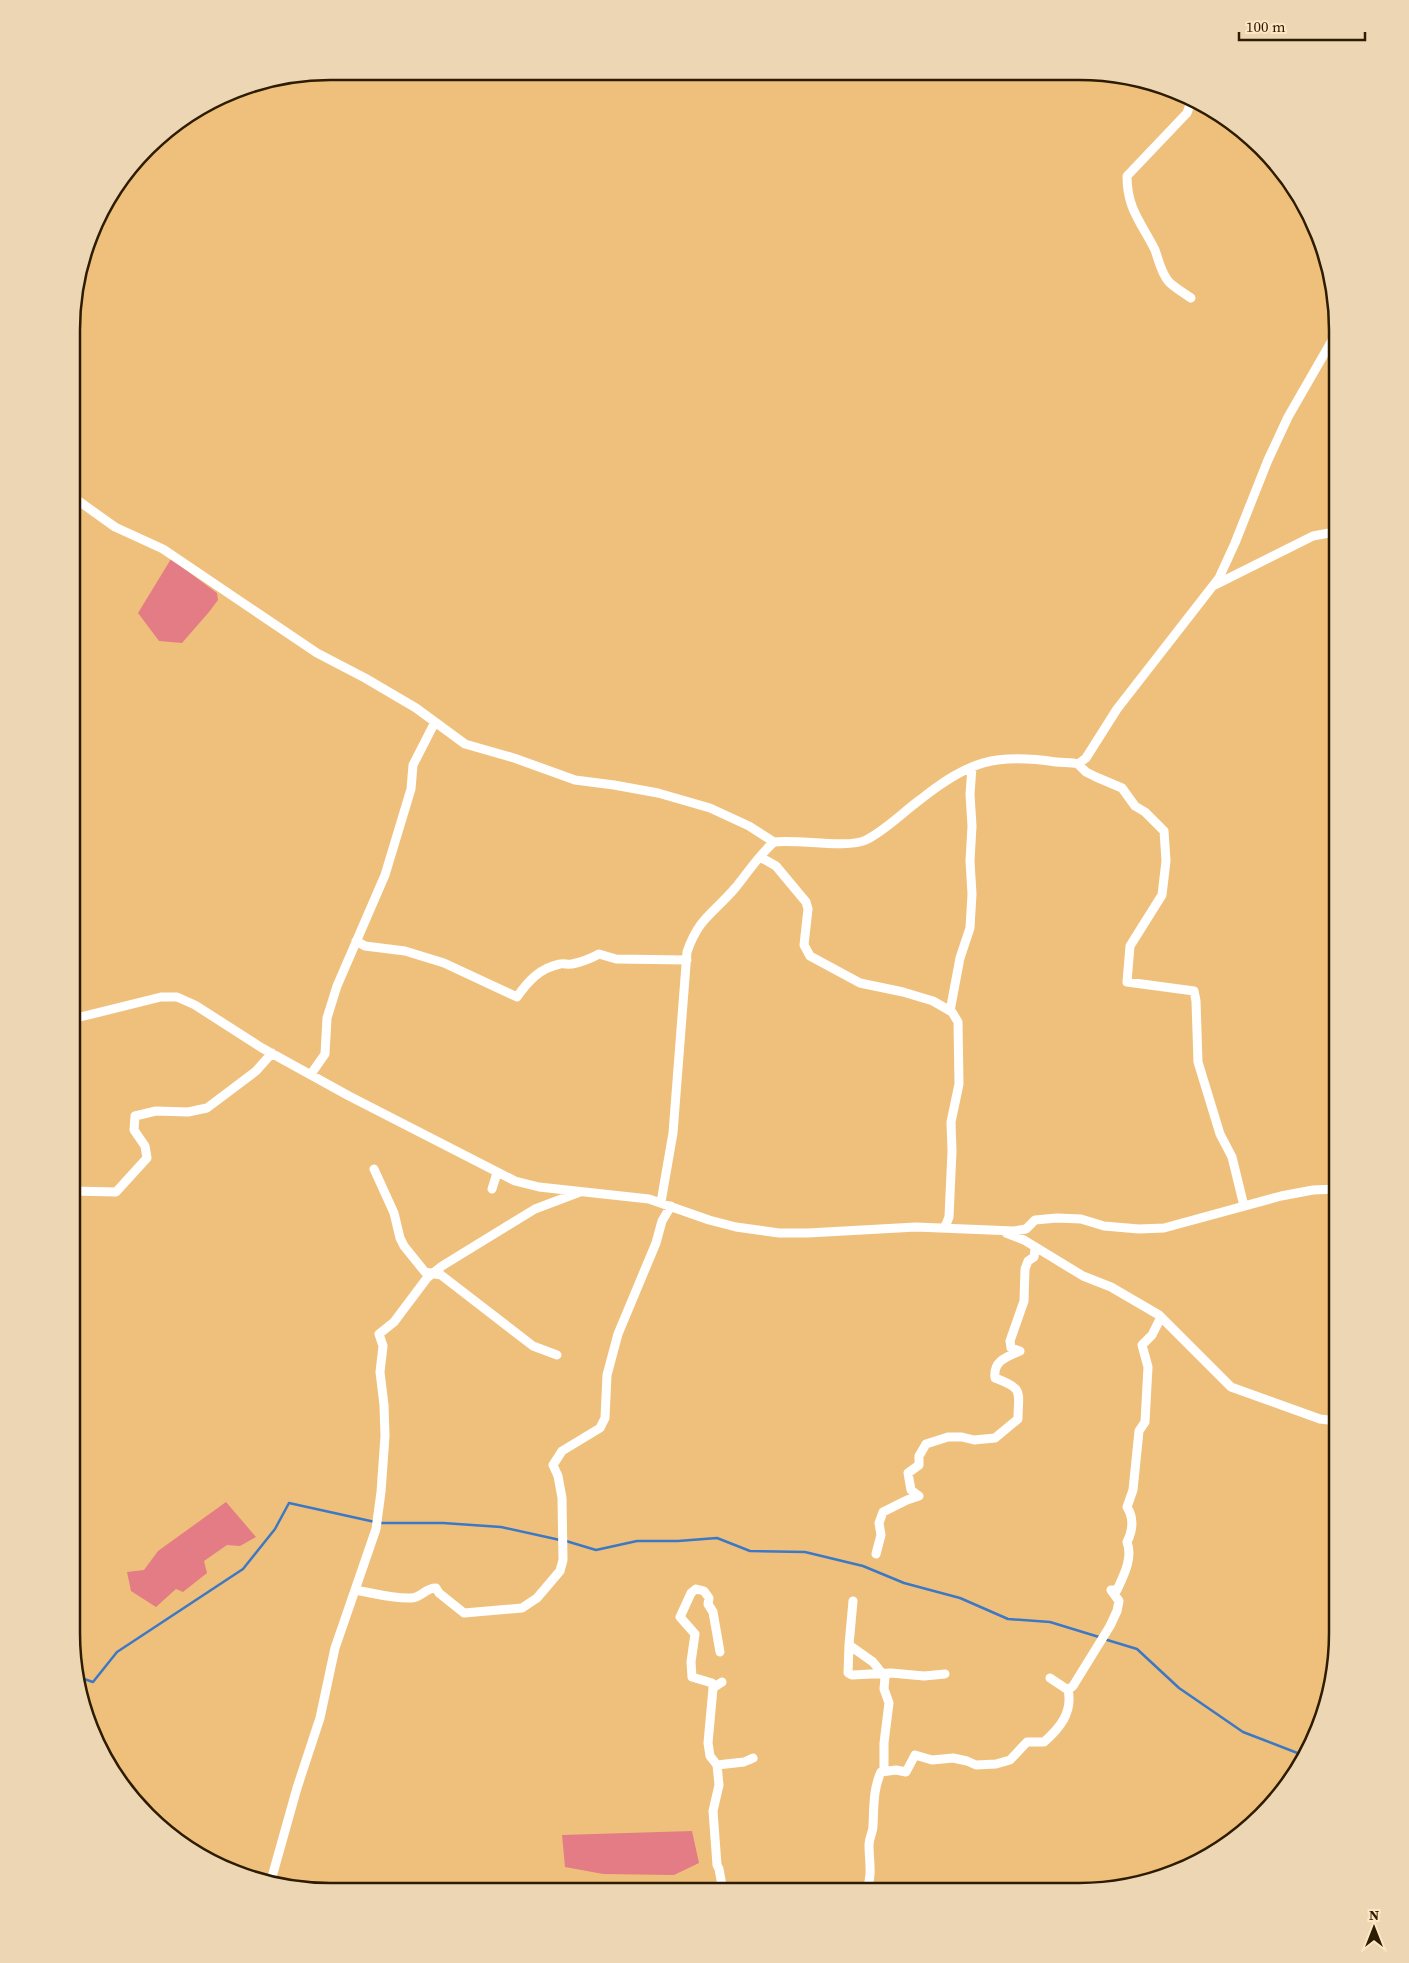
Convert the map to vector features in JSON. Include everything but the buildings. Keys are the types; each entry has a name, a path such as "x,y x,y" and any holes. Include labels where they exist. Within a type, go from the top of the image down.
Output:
{"street":[{"path":"1190,106 1187,113 1128,176 1127,187 1133,210 1155,251 1161,269 1169,282 1191,298"},
{"path":"1078,764 1086,758 1117,710 1219,578 1284,426 1329,346"},
{"path":"80,502 115,527 163,549 317,653 416,708 465,744 514,758 575,780 614,784 658,793 710,808 749,826 774,842 795,840 849,843 864,841 880,832 922,797 972,767 1000,758 1020,757 1078,764 1096,777 1122,788 1135,806 1145,812 1164,831 1166,861 1162,895 1130,946 1128,982 1194,991 1198,1062 1220,1134 1232,1157 1244,1206"},
{"path":"1211,588 1313,536 1329,533"},
{"path":"311,1074 325,1054 327,1018 337,986 373,905 394,850 411,789 413,765 435,722"},
{"path":"950,1010 960,958 970,928 972,826 970,794 972,767"},
{"path":"660,1202 673,1133 687,960 692,938 701,922 731,892 774,842"},
{"path":"760,857 776,866 806,902 808,909 804,944 810,956 860,983 903,992 933,1001 950,1010 958,1022 959,1084 952,1112 949,1217 945,1227"},
{"path":"356,941 365,946 405,951 444,963 517,997 534,975 561,964 570,965 578,963 599,954 616,959 687,960"},
{"path":"80,1017 161,997 177,997 195,1005 272,1053 497,1173 526,1184 621,1194 660,1202 721,1224 779,1233 916,1227 1001,1231 1026,1229 1035,1220 1057,1218 1081,1219 1104,1226 1139,1229 1164,1228 1297,1193 1329,1190"},
{"path":"80,1191 116,1192 147,1158 146,1146 134,1130 135,1116 156,1111 188,1112 207,1108 256,1071 272,1053"},
{"path":"374,1169 394,1213 400,1238 422,1269 431,1274 444,1277 534,1346 557,1355"},
{"path":"492,1189 497,1173"},
{"path":"272,1876 297,1788 320,1718 335,1648 376,1529 385,1436 380,1372 383,1346 378,1334 394,1322 431,1274 535,1209 583,1191"},
{"path":"355,1590 399,1598 414,1598 427,1589 436,1588 461,1612 467,1613 522,1608 536,1598 557,1574 563,1560 562,1498 558,1476 553,1465 562,1450 600,1428 605,1418 607,1374 618,1334 656,1243 662,1221 671,1206"},
{"path":"1001,1231 1024,1240 1035,1249 1083,1276 1130,1297 1161,1317 1211,1366 1227,1385 1320,1419 1329,1420"},
{"path":"876,1554 881,1535 879,1523 883,1512 919,1496 911,1490 908,1473 919,1465 920,1456 926,1444 948,1438 962,1437 974,1440 996,1438 1018,1420 1020,1397 1016,1389 995,1378 994,1370 998,1362 1020,1351 1011,1348 1010,1341 1024,1301 1025,1269 1028,1261 1034,1257 1035,1249"},
{"path":"1068,1690 1118,1611 1119,1601 1111,1590 1117,1590 1128,1562 1130,1550 1127,1542 1130,1536 1133,1516 1127,1507 1133,1490 1139,1431 1145,1422 1148,1367 1142,1345 1146,1344 1152,1336 1161,1317"},
{"path":"720,1652 713,1612 708,1604 708,1598 704,1591 696,1589 691,1593 680,1617 695,1634 691,1662 692,1677 712,1683 714,1688 708,1743 710,1756 717,1765 719,1784 713,1811 716,1865 719,1869 722,1883"},
{"path":"853,1601 848,1673 852,1675 882,1673 924,1676 945,1674"},
{"path":"849,1645 873,1662 884,1677 884,1689 889,1703 884,1742 884,1771"},
{"path":"868,1883 872,1867 869,1842 873,1827 875,1789 881,1772 896,1770 906,1772 915,1755 932,1760 953,1758 976,1765 996,1764 1010,1760 1027,1742 1044,1742 1058,1730 1064,1720 1070,1700 1068,1690 1050,1678"},
{"path":"714,1688 722,1682"},
{"path":"717,1765 744,1762 753,1758 749,1760"}],"shaded area":[{"path":"171,559 217,593 218,600 182,643 159,641 138,613"},
{"path":"226,1502 256,1537 240,1546 227,1545 204,1561 207,1573 183,1592 176,1589 156,1607 131,1591 127,1572 144,1570 158,1551"},
{"path":"692,1831 699,1863 674,1875 603,1874 565,1867 562,1835"}],"waterway":[{"path":"84,1679 93,1682 117,1652 243,1569 275,1529 289,1503 375,1522"},
{"path":"380,1523 443,1523 501,1527 560,1540"},
{"path":"566,1541 596,1550 637,1541 678,1541 717,1538 750,1551 805,1552 863,1566 904,1583 960,1598 1008,1619 1050,1622 1099,1637"},
{"path":"1104,1639 1137,1649 1179,1688 1243,1732 1298,1753"}]}
